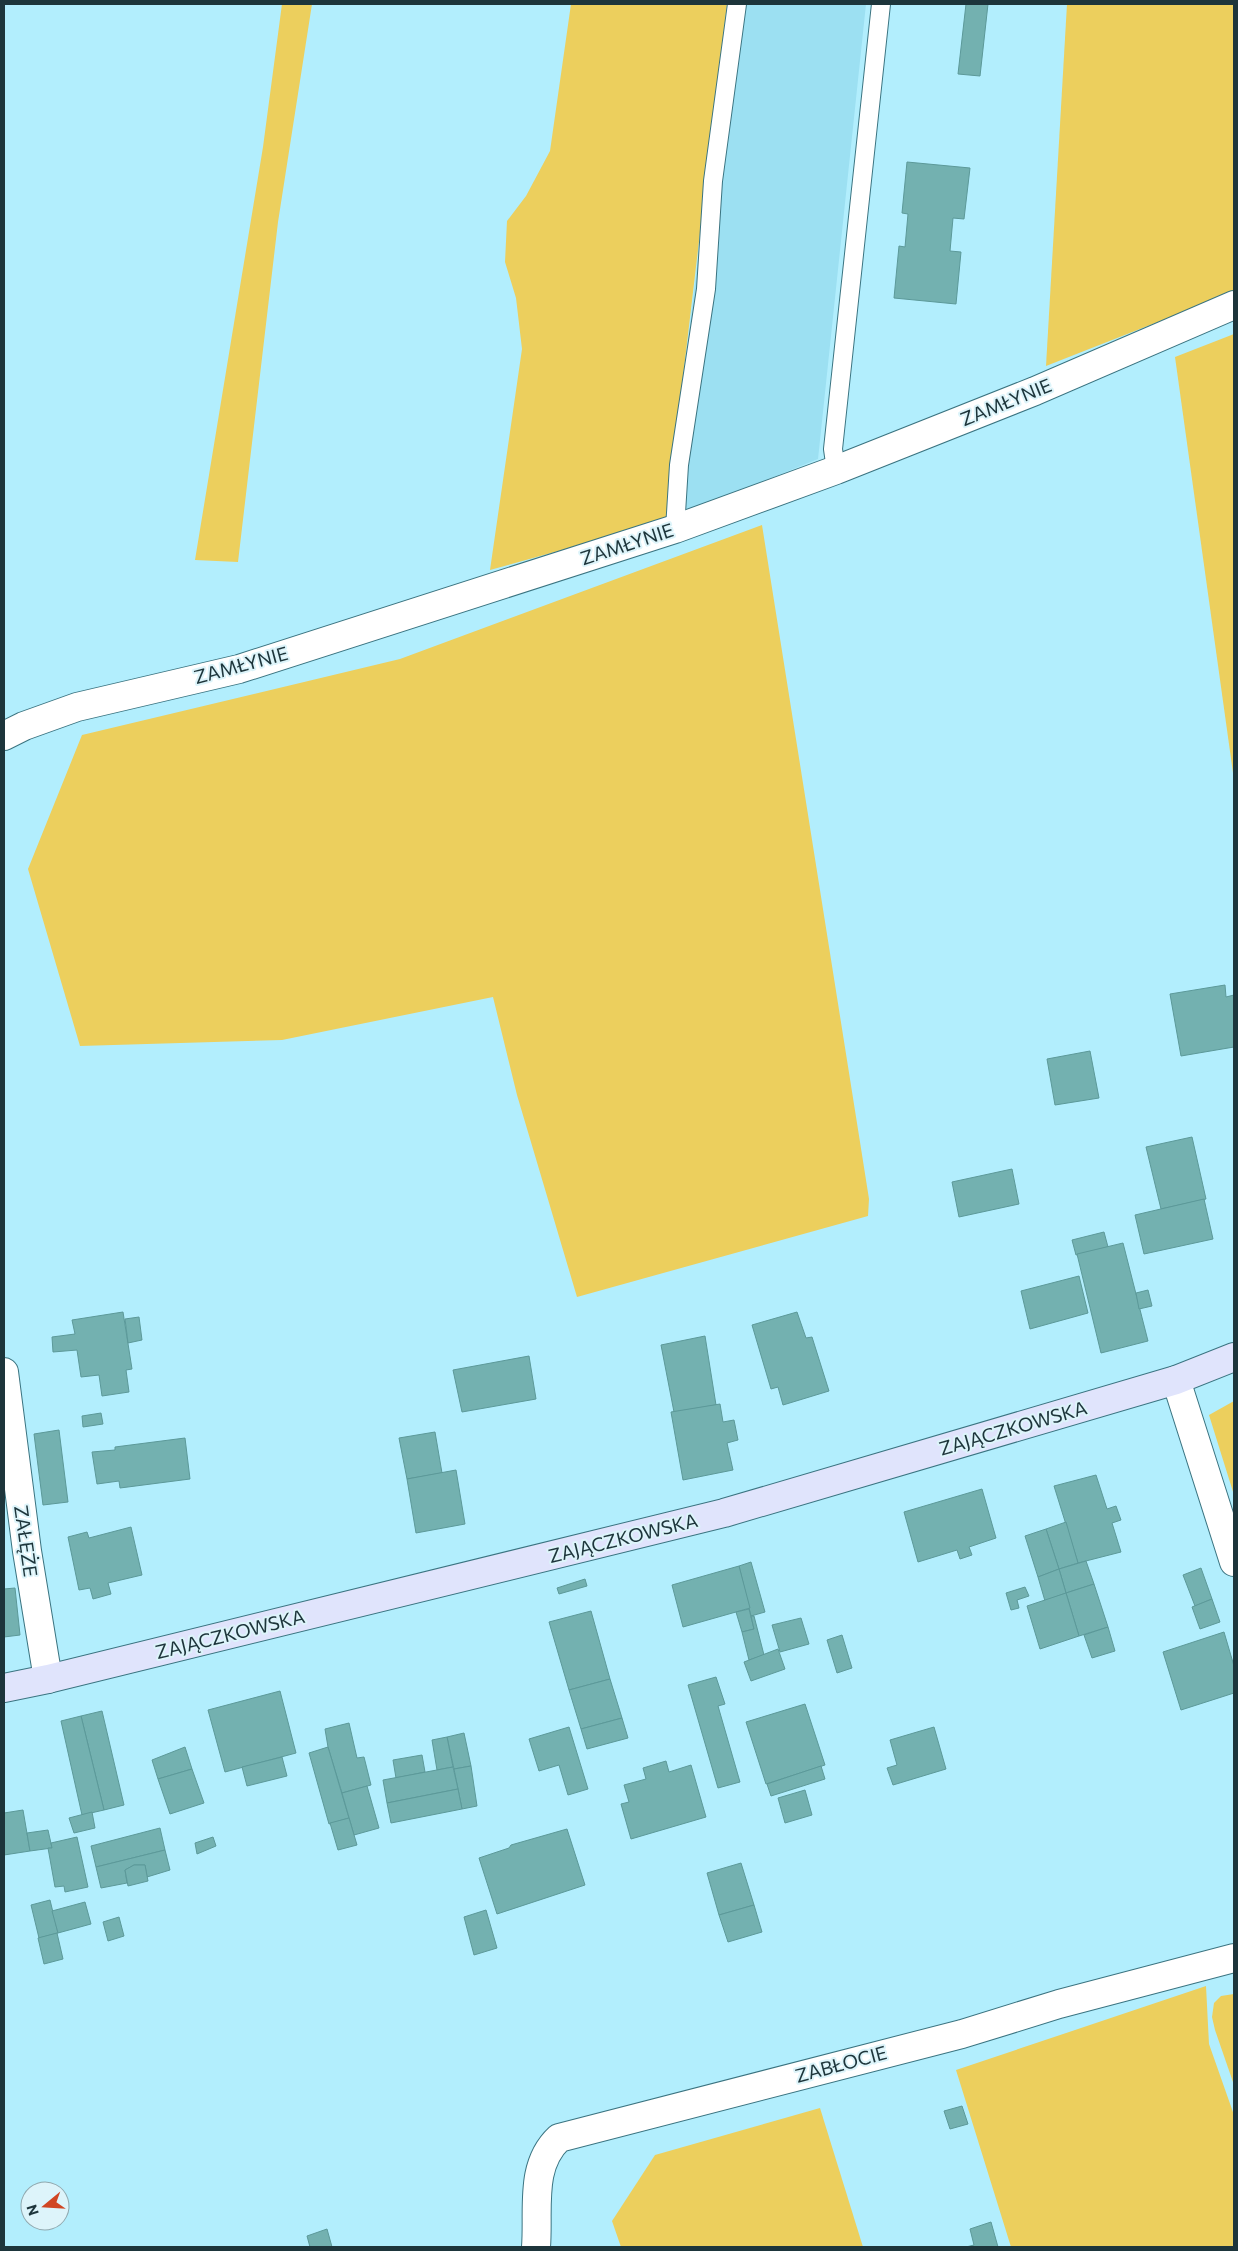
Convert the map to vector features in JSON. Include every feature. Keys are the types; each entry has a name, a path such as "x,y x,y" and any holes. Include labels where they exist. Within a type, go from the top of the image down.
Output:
{"main road":[{"name":"ZAJĄCZKOWSKA","path":"4,1688 48,1679 724,1513 1176,1380 1234,1357"}],"street":[{"name":"ZAMŁYNIE","path":"4,736 31,723 77,707 239,669 675,529 836,470 1035,391 1234,305"},
{"name":"ZAŁĘŻE","path":"4,1372 27,1551 48,1679"},
{"path":"1176,1380 1234,1562"},
{"name":"ZABŁOCIE","path":"536,2247 538,2221 536,2189 542,2165 550,2146 559,2138 962,2034 1059,2004 1234,1958"}],"lane":[{"path":"675,529 679,465 706,289 713,181 737,4"},
{"path":"836,470 833,449 881,4"}],"shaded area":[{"path":"282,4 312,4 278,222 238,562 195,560 263,147"},
{"path":"571,4 727,4 666,521 490,570 522,349 516,298 505,262 507,221 526,196 550,151"},
{"path":"729,4 866,4 818,459 666,521"},
{"path":"1067,4 1234,4 1234,292 1046,366"},
{"path":"1234,334 1234,780 1175,357"},
{"path":"762,525 869,1199 868,1216 577,1297 517,1095 493,997 282,1040 80,1046 28,869 82,735 400,659"},
{"path":"1234,1401 1234,1495 1209,1415"},
{"path":"1206,1986 1209,2044 1234,2115 1234,2247 1011,2247 956,2070"},
{"path":"1234,1994 1234,2085 1212,2017 1214,2003 1221,1996"},
{"path":"820,2108 863,2247 621,2247 612,2221 655,2155"}],"building":[{"path":"966,4 988,4 980,76 958,74"},
{"path":"907,162 970,168 964,219 953,218 950,251 961,252 956,304 894,298 899,246 905,247 908,214 902,213"},
{"path":"1225,985 1226,997 1234,995 1234,1047 1181,1056 1170,994"},
{"path":"1090,1051 1099,1098 1055,1105 1047,1059"},
{"path":"1192,1137 1206,1199 1161,1209 1146,1147"},
{"path":"1012,1169 1019,1204 959,1217 952,1182"},
{"path":"1204,1199 1213,1239 1144,1254 1135,1215"},
{"path":"1104,1232 1108,1247 1076,1255 1072,1240"},
{"path":"1123,1243 1148,1341 1101,1353 1077,1254"},
{"path":"1079,1276 1088,1313 1030,1329 1021,1291"},
{"path":"1148,1290 1152,1306 1139,1309 1136,1293"},
{"path":"123,1312 132,1369 126,1370 129,1392 102,1396 99,1375 81,1377 77,1350 53,1352 52,1337 75,1334 72,1320"},
{"path":"797,1312 806,1338 812,1337 829,1391 783,1405 778,1387 771,1389 752,1325"},
{"path":"139,1317 142,1340 128,1343 125,1319"},
{"path":"705,1336 716,1405 674,1412 661,1345"},
{"path":"529,1356 536,1399 462,1412 453,1370"},
{"path":"720,1404 723,1422 734,1420 738,1440 727,1443 733,1470 683,1480 671,1412"},
{"path":"101,1413 103,1424 83,1427 82,1416"},
{"path":"59,1430 68,1502 43,1505 34,1434"},
{"path":"435,1432 442,1473 407,1479 399,1438"},
{"path":"185,1438 190,1479 120,1488 119,1481 97,1484 92,1452 115,1450 115,1447"},
{"path":"456,1470 465,1524 416,1533 407,1479"},
{"path":"1096,1475 1107,1509 1116,1506 1121,1520 1112,1523 1121,1552 1078,1563 1054,1486"},
{"path":"982,1489 996,1538 969,1547 972,1555 960,1559 957,1550 918,1562 904,1512"},
{"path":"1066,1522 1078,1563 1059,1569 1046,1529"},
{"path":"131,1527 142,1575 108,1583 111,1594 93,1599 90,1588 79,1590 68,1537 87,1532 89,1538"},
{"path":"1046,1529 1059,1569 1038,1577 1025,1536"},
{"path":"1086,1561 1094,1584 1066,1593 1059,1569"},
{"path":"751,1562 765,1612 751,1616 739,1566"},
{"path":"739,1566 750,1608 683,1627 672,1585"},
{"path":"1201,1568 1212,1599 1195,1606 1183,1575"},
{"path":"1059,1569 1066,1593 1045,1601 1038,1577"},
{"path":"585,1579 587,1586 559,1594 557,1588"},
{"path":"1094,1584 1108,1627 1079,1636 1066,1593"},
{"path":"1025,1587 1029,1596 1017,1600 1019,1608 1011,1610 1006,1593"},
{"path":"15,1588 20,1635 4,1637 4,1589"},
{"path":"1066,1593 1079,1636 1040,1649 1027,1606"},
{"path":"1212,1599 1220,1622 1200,1629 1192,1607"},
{"path":"749,1609 754,1629 742,1632 736,1612"},
{"path":"591,1611 610,1679 569,1690 549,1622"},
{"path":"751,1616 754,1616 764,1655 749,1660 742,1632 754,1629"},
{"path":"801,1618 809,1644 780,1652 772,1625"},
{"path":"1108,1627 1115,1651 1092,1658 1084,1635"},
{"path":"1224,1632 1234,1666 1234,1693 1181,1710 1163,1652"},
{"path":"842,1635 852,1668 837,1673 827,1640"},
{"path":"778,1649 785,1669 751,1681 744,1662"},
{"path":"716,1677 725,1704 718,1706 740,1782 718,1788 688,1685"},
{"path":"610,1679 622,1718 581,1729 569,1690"},
{"path":"280,1691 296,1753 225,1772 208,1710"},
{"path":"805,1704 825,1765 766,1784 746,1722"},
{"path":"102,1711 124,1805 104,1810 81,1716"},
{"path":"81,1716 104,1810 82,1815 61,1721"},
{"path":"622,1718 628,1738 587,1749 581,1729"},
{"path":"349,1723 357,1758 364,1757 371,1785 342,1793 328,1747 325,1729"},
{"path":"569,1727 588,1789 568,1795 559,1765 539,1771 529,1739"},
{"path":"934,1727 946,1769 893,1785 887,1768 897,1765 890,1740"},
{"path":"464,1733 471,1766 454,1769 447,1737"},
{"path":"447,1737 453,1767 437,1770 432,1740"},
{"path":"185,1747 192,1769 158,1779 152,1760"},
{"path":"328,1747 349,1818 329,1824 309,1753"},
{"path":"422,1755 425,1772 396,1778 393,1760"},
{"path":"282,1757 287,1776 247,1786 242,1767"},
{"path":"666,1761 669,1772 691,1765 706,1817 631,1839 621,1804 629,1802 624,1785 646,1779 643,1768"},
{"path":"471,1766 477,1806 462,1809 454,1769"},
{"path":"821,1766 825,1779 771,1796 767,1784"},
{"path":"453,1767 458,1789 387,1803 383,1780"},
{"path":"192,1769 204,1803 170,1814 158,1779"},
{"path":"367,1786 379,1828 354,1835 342,1793"},
{"path":"458,1789 462,1809 391,1823 387,1803"},
{"path":"805,1790 812,1815 785,1823 778,1798"},
{"path":"23,1810 30,1851 4,1855 4,1813"},
{"path":"92,1812 95,1828 74,1833 69,1818"},
{"path":"349,1818 357,1845 338,1850 330,1823"},
{"path":"160,1828 165,1850 96,1867 91,1846"},
{"path":"567,1829 585,1885 497,1914 479,1858 509,1848 511,1845"},
{"path":"48,1830 52,1848 30,1851 27,1833"},
{"path":"77,1837 88,1887 65,1892 64,1886 55,1887 48,1848 52,1848 51,1843"},
{"path":"213,1837 216,1846 197,1854 195,1843"},
{"path":"165,1850 170,1870 147,1877 145,1865 134,1865 125,1870 127,1883 101,1888 96,1867"},
{"path":"741,1863 754,1905 719,1915 707,1873"},
{"path":"134,1865 145,1865 148,1881 128,1886 125,1870"},
{"path":"50,1900 58,1933 39,1938 31,1905"},
{"path":"85,1902 91,1924 58,1933 52,1911"},
{"path":"754,1905 762,1932 728,1942 719,1915"},
{"path":"486,1910 497,1948 474,1955 464,1917"},
{"path":"119,1917 124,1936 108,1941 103,1922"},
{"path":"57,1933 63,1959 44,1964 38,1938"},
{"path":"962,2106 968,2124 950,2129 944,2111"},
{"path":"991,2222 998,2247 966,2247 974,2245 970,2229"},
{"path":"327,2229 332,2247 310,2247 307,2236"}]}
